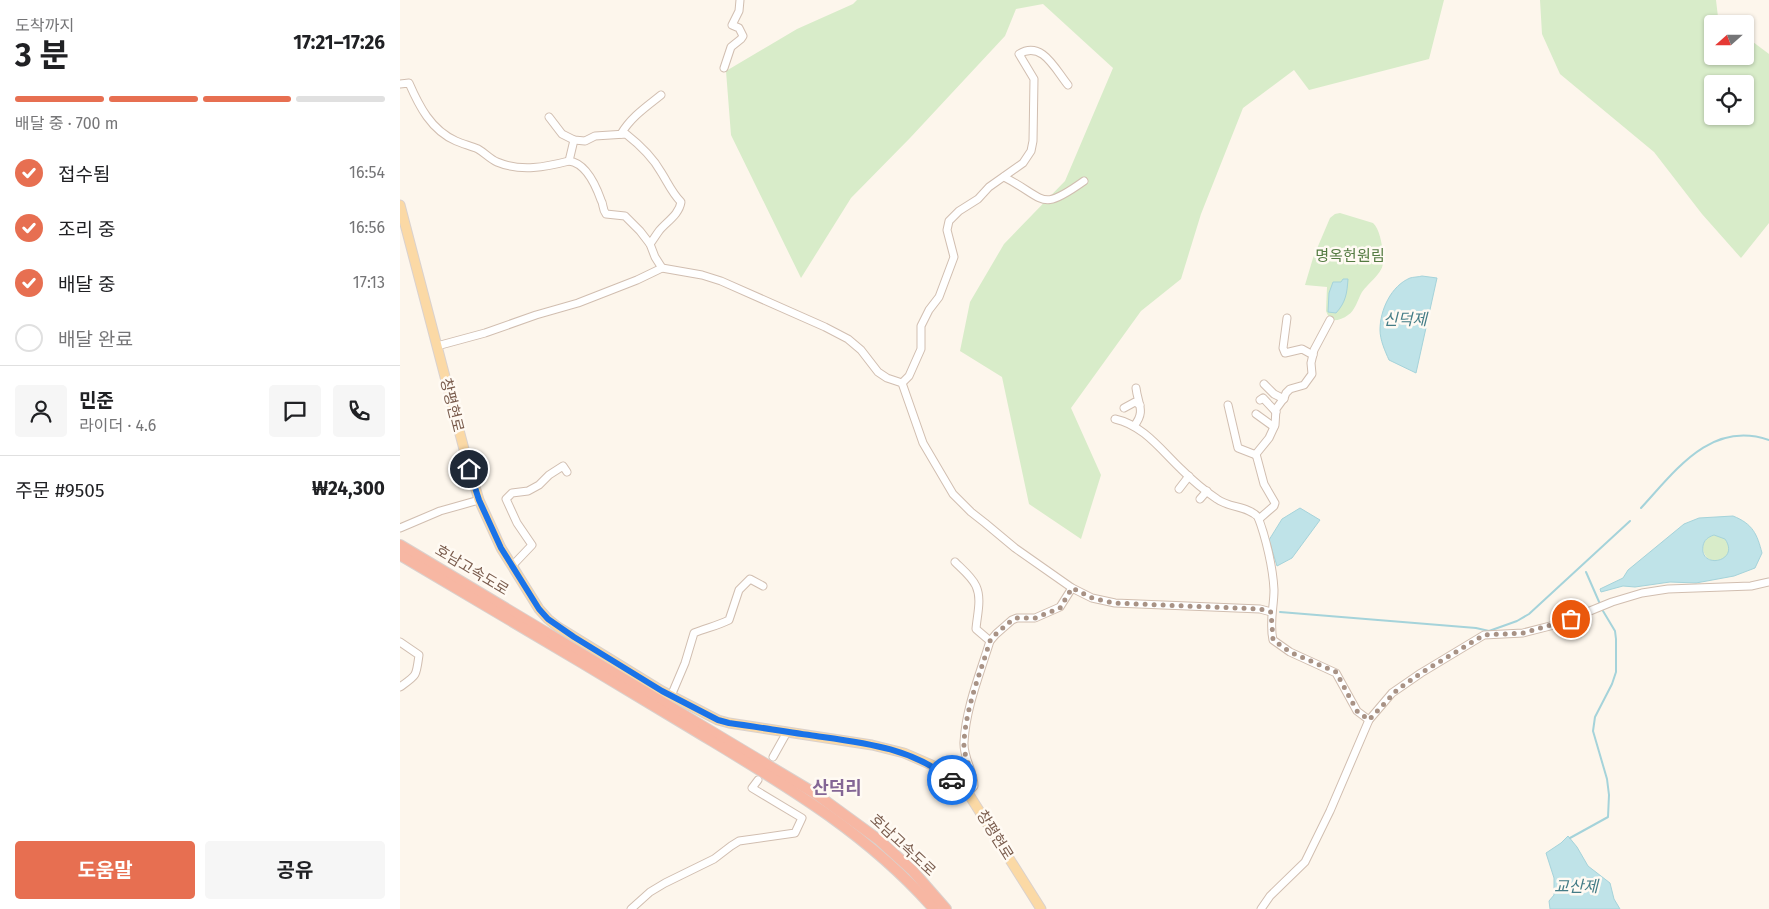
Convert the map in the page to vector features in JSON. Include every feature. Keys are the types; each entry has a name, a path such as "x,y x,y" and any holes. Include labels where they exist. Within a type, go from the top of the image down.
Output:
{"highway":[{"name":"호남고속도로","path":"400,545 639,686 816,794 879,840 912,870 946,909"},
{"name":"호남고속도로","path":"400,555 803,796 876,850 906,878 934,909"}],"main road":[{"name":"창평현로","path":"400,205 479,500 501,548 539,609 548,619 671,696 718,720 872,745 904,753 934,766 968,793 1041,909"}],"street":[{"path":"724,68 731,47 742,39 743,36 739,28 732,25 739,11 740,0"},
{"path":"902,383 909,376 921,349 921,326 929,310 939,297 954,257 947,230 949,221 959,211 978,199 989,187 1023,163 1031,151 1034,141 1034,79 1019,54 1027,49 1036,50 1046,57 1068,85"},
{"path":"400,84 409,82 429,121 441,132 455,141 478,149 497,162 514,167 542,168 569,161 584,169 602,202 602,210 606,214 625,216 650,244 662,268"},
{"path":"621,134 635,116 661,95"},
{"path":"549,117 562,134 574,140 584,141 595,136 626,134 645,149 662,173 672,194 681,202 680,207 672,218 658,231 650,244"},
{"path":"569,161 574,140"},
{"path":"1004,177 1038,198 1051,201 1063,196 1084,181"},
{"path":"437,346 485,334 536,315 578,303 662,268 702,275 721,281 825,327 848,339 861,350 878,372 887,378 902,383"},
{"path":"1288,318 1283,348 1285,353 1302,349 1312,356"},
{"path":"1256,455 1270,438 1274,427 1276,409 1286,393 1290,389 1304,385 1312,374 1314,350 1330,320"},
{"path":"902,383 923,443 953,494 970,512 985,522 1015,548 1072,588 1092,598 1114,603 1260,609 1271,612"},
{"path":"1264,384 1274,394 1284,399"},
{"path":"1134,426 1139,420 1142,411 1136,388"},
{"path":"1260,400 1263,398 1276,412"},
{"path":"1124,408 1135,402 1140,405"},
{"path":"1228,405 1238,448 1256,455"},
{"path":"1256,414 1274,427"},
{"path":"1115,419 1134,426 1152,440 1189,476 1218,500 1234,508 1253,512 1259,520 1273,574 1274,592 1271,612 1273,640 1290,652 1336,672 1357,711 1369,720"},
{"path":"1256,455 1264,484 1275,503 1259,520"},
{"path":"512,566 532,545 517,523 506,499 512,493 528,491 539,485 549,475 563,466 568,472"},
{"path":"1179,489 1189,476"},
{"path":"1200,499 1207,491"},
{"path":"400,528 440,511 479,500"},
{"path":"955,562 976,585 979,599 976,629 990,641"},
{"path":"671,696 685,663 694,633 718,626 729,620 739,590 750,579 763,586"},
{"path":"1261,909 1270,896 1305,862 1330,811 1369,720 1397,690 1421,673 1484,635 1532,631 1558,624 1612,602 1642,593 1668,589 1751,586 1769,582"},
{"path":"968,793 974,786 974,776 966,757 964,742 972,697 990,641 1012,620 1017,618 1035,618 1060,608 1072,588"},
{"path":"400,642 419,655 414,678 400,687"},
{"path":"773,757 787,732"},
{"path":"631,909 650,892 714,859 730,846 740,841 795,833 802,818 752,788 758,780"}],"green space":[{"path":"857,0 1444,0 1429,59 1309,90 1294,70 1243,108 1201,214 1181,279 1141,311 1071,408 1101,475 1081,539 1029,504 1002,377 960,351 970,302 1004,244 1065,181 1113,68 1043,4 1016,9 1005,36 851,198 801,278 731,135 726,71 797,29 853,4"},
{"path":"1540,0 1716,0 1718,15 1704,15 1704,65 1754,65 1754,43 1769,54 1769,223 1741,258 1702,214 1654,152 1560,74 1542,34"},
{"name":"명옥헌원림","path":"1340,213 1373,223 1376,226 1380,236 1383,264 1377,275 1362,292 1350,313 1342,319 1330,320 1326,311 1327,287 1305,285 1313,258 1330,218"},
{"path":"1716,535 1725,539 1729,548 1725,557 1716,561 1707,557 1703,548 1707,539"}],"water":[{"name":"신덕제","path":"1422,276 1437,278 1416,373 1389,360 1382,342 1380,330 1384,307 1392,293 1410,278"},
{"path":"1343,279 1348,279 1344,301 1336,313 1328,312 1329,293 1333,282 1341,282"},
{"path":"1300,508 1320,520 1292,558 1277,566 1269,540 1282,519"},
{"path":"1733,516 1750,526 1756,535 1762,553 1755,568 1734,576 1696,583 1670,582 1635,587 1623,586 1601,592 1600,589 1623,578 1628,570 1684,524 1699,518","holes":["1714,535 1725,539 1728,553 1724,558 1712,560 1703,554 1704,542 1707,539"]},
{"name":"교산제","path":"1568,836 1588,866 1610,883 1614,899 1620,909 1550,909 1549,901 1554,895 1554,878 1546,853"}],"waterway":[{"path":"1641,508 1696,452 1712,443 1729,437 1748,436 1769,440"},
{"path":"1280,612 1476,628 1489,631 1517,621 1529,614 1630,521"},
{"path":"1586,572 1600,604"},
{"path":"1570,838 1608,817 1609,795 1607,779 1593,731 1595,717 1616,672 1615,631 1603,611"}],"way so far":[{"path":"952,780 968,793 974,786 974,776 966,757 964,742 972,697 990,641 1012,620 1017,618 1035,618 1060,608 1072,588 1092,598 1114,603 1260,609 1271,612 1273,640 1290,652 1336,672 1357,711 1369,720 1392,693 1484,635 1523,633 1571,619"}],"district":[{"name":"산덕리","path":"837,788"}],"route":[{"path":"469,469 479,500 501,548 539,609 558,627 662,691 718,720 872,745 904,753 934,766 952,780"}]}
